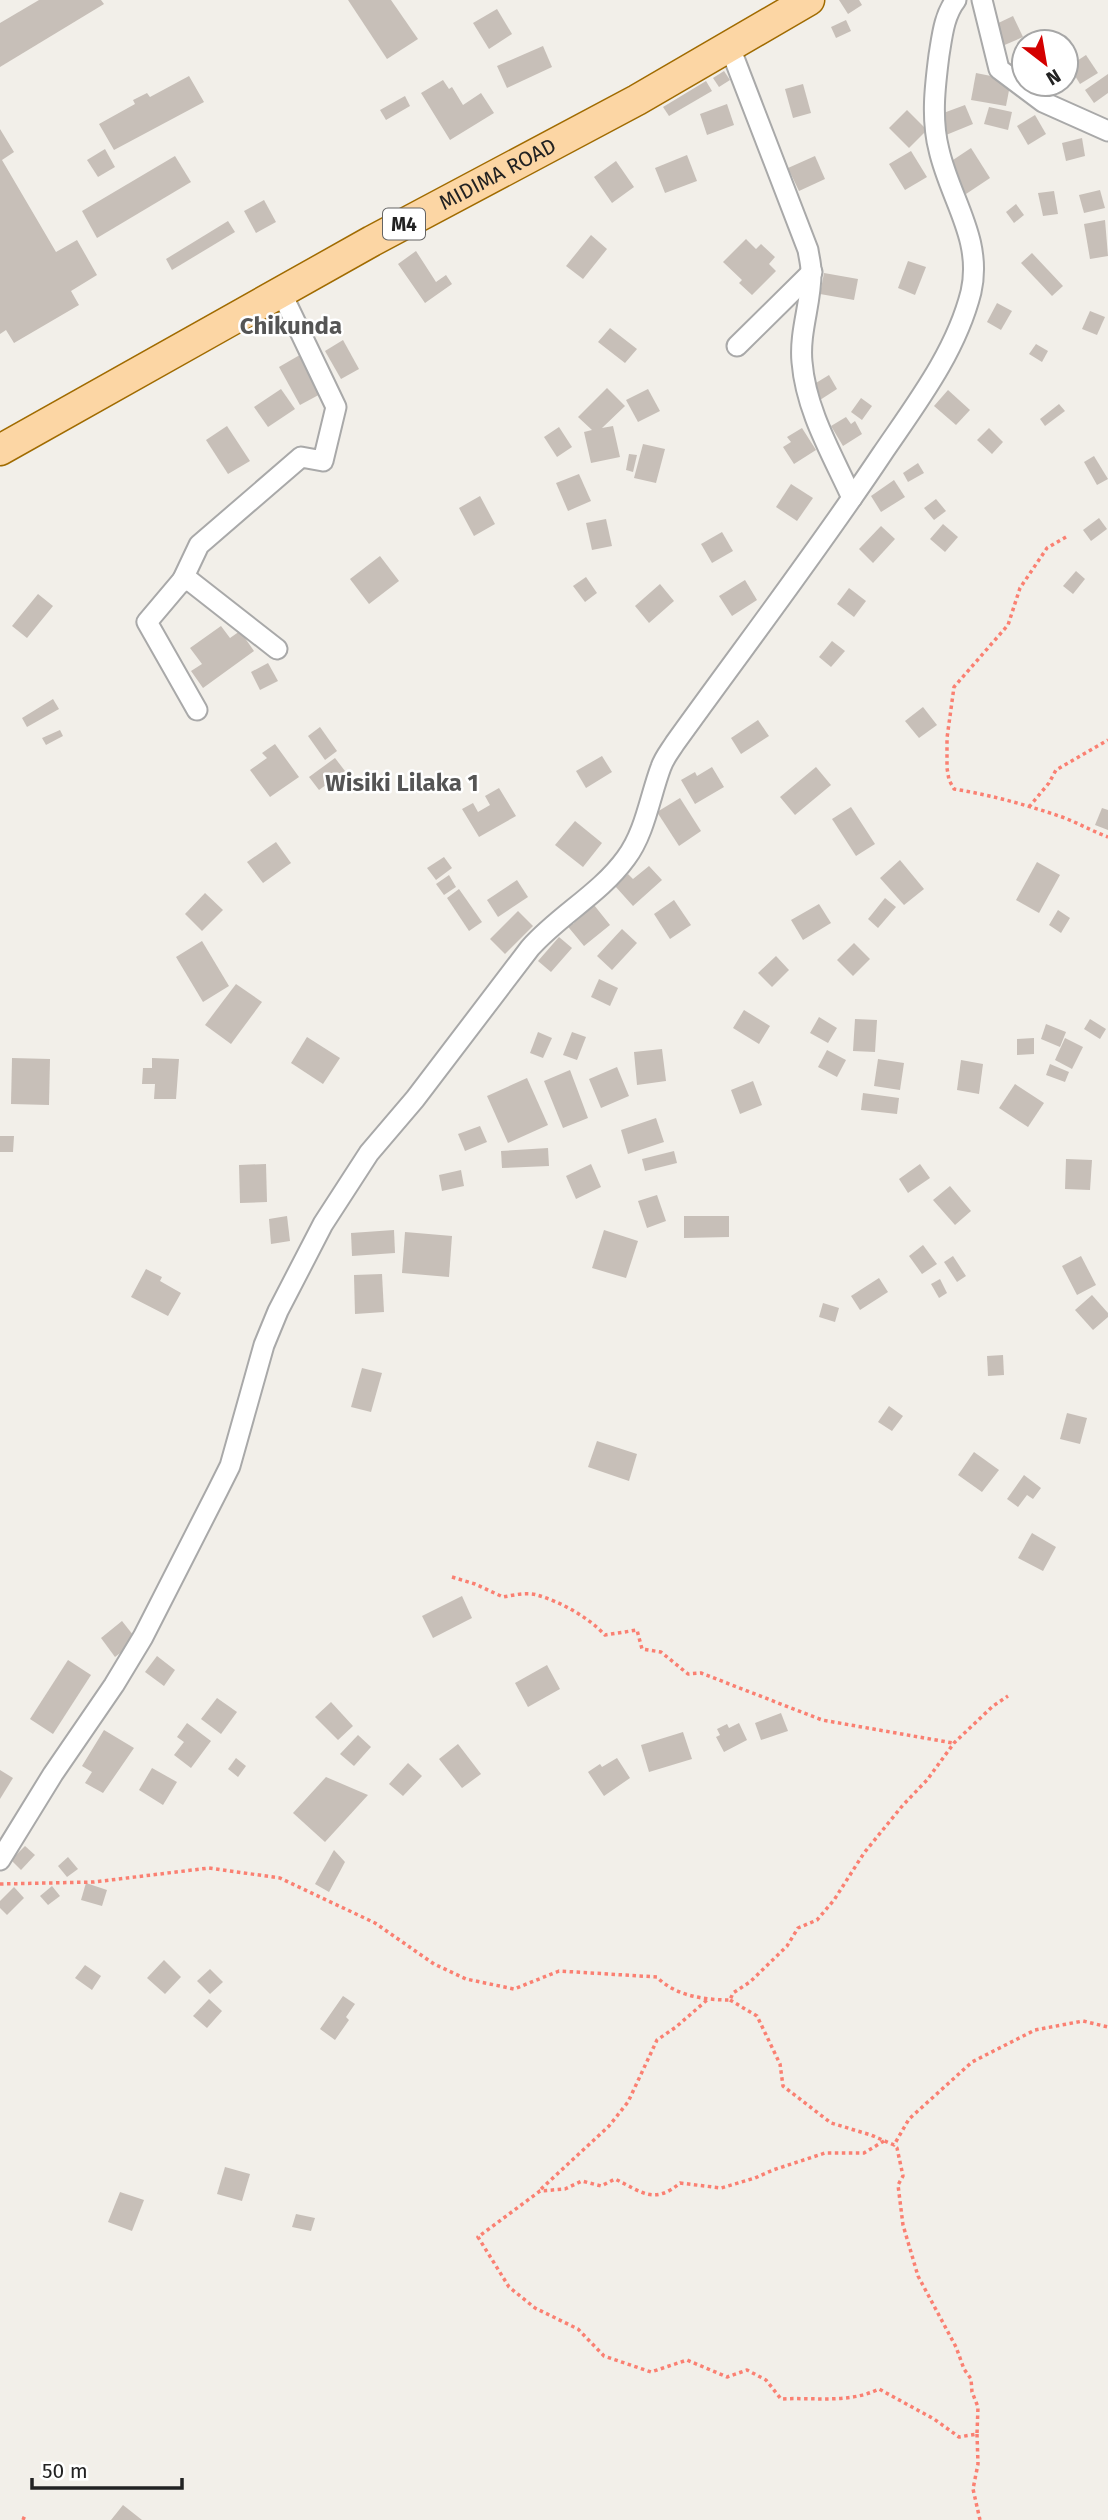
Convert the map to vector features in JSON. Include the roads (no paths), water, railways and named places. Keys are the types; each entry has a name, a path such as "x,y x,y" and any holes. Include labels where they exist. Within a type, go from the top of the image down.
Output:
{"main road":[{"name":"MIDIMA ROAD","path":"0,450 281,292 637,100 809,0"}],"street":[{"path":"0,1860 143,1637 230,1466 264,1345 278,1311 342,1192 369,1153 415,1099 530,948 542,934 609,877 627,857 642,826 662,764 674,743 852,498 928,386 954,340 971,291 974,256 967,224 938,149 934,111 943,31 956,0"},
{"path":"982,0 999,69 1043,102 1108,131"},
{"path":"729,45 808,250 812,272 803,324 802,361 807,395 818,426 852,498"},
{"path":"737,346 812,272"},
{"path":"181,583 199,545 301,457 323,461 336,407 281,292"},
{"path":"197,710 147,622 186,577 277,649"}],"district":[{"name":"Chikunda","path":"291,326"},
{"name":"Wisiki Lilaka 1","path":"402,783"}]}
